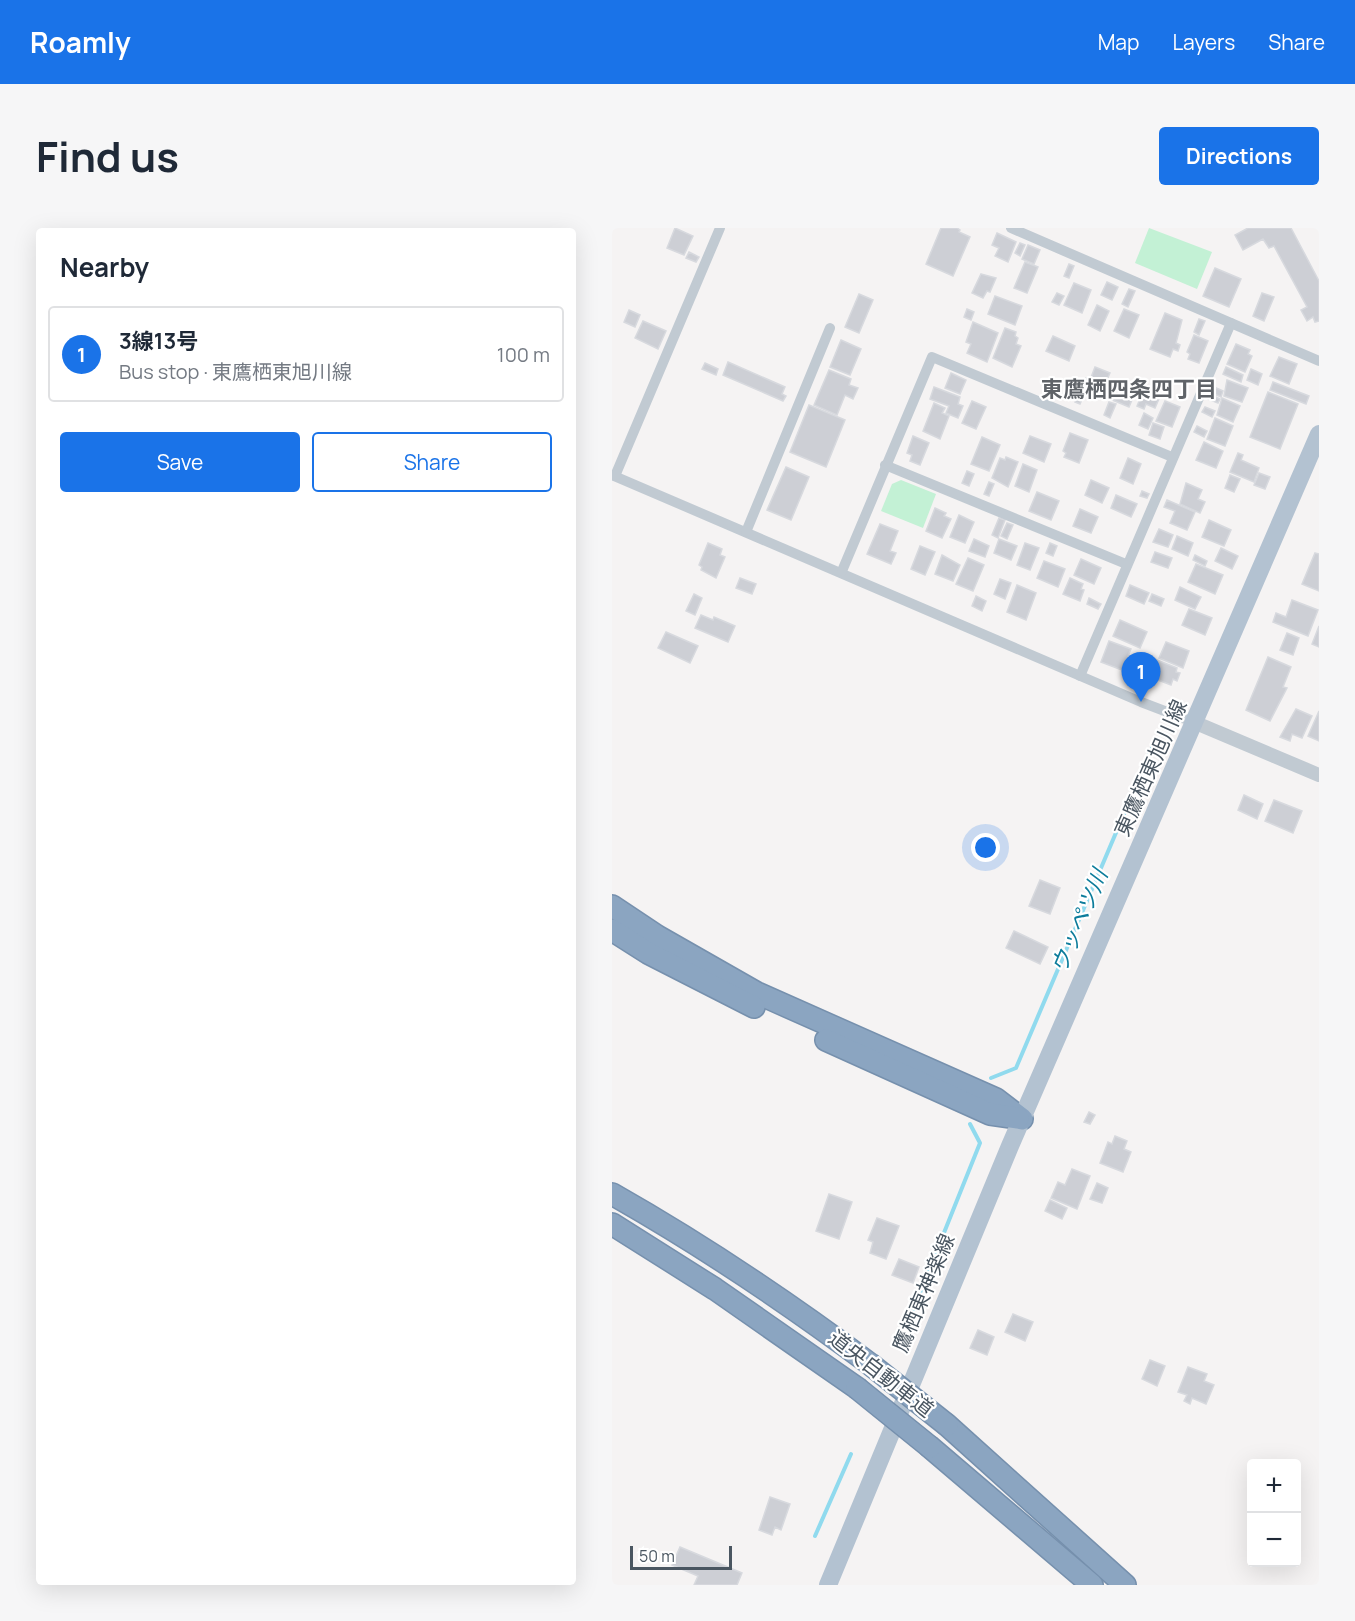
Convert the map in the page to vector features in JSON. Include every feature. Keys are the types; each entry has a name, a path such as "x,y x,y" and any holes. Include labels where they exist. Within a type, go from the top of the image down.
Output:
{"highway":[{"path":"612,906 657,936 757,993 996,1099 1022,1119"},
{"path":"612,930 648,953 751,1005 990,1114 1022,1119"},
{"name":"道央自動車道","path":"612,1194 680,1232 870,1364 947,1425 1125,1585"},
{"name":"道央自動車道","path":"612,1224 715,1289 857,1388 930,1446 1092,1585"},
{"path":"612,1239 857,1388"}],"main road":[{"name":"東鷹栖東旭川線","path":"1022,1119 1196,723 1319,434"},
{"name":"鷹栖東神楽線","path":"828,1585 1022,1119"}],"street":[{"path":"720,228 613,475 1319,776"},
{"path":"1011,228 1319,361"},
{"path":"1080,676 1231,323"},
{"path":"746,532 830,328"},
{"path":"842,571 932,357 1172,457"},
{"path":"885,465 1126,564"}],"green space":[{"path":"1149,228 1212,252 1197,289 1135,263"},
{"path":"901,480 936,494 923,528 881,511 892,484"}],"building":[{"path":"675,228 693,236 684,255 667,248"},
{"path":"941,228 957,228 959,232 970,237 953,276 926,264"},
{"path":"1248,228 1291,228 1319,281 1319,321 1315,322 1313,317 1307,321 1301,310 1307,307 1274,246 1269,248 1263,239 1243,250 1235,235"},
{"path":"997,233 1016,242 1008,262 995,256 999,248 992,245"},
{"path":"1020,243 1025,245 1020,256 1015,253"},
{"path":"1028,245 1040,250 1034,264 1022,259"},
{"path":"689,252 699,257 696,262 686,258"},
{"path":"1025,262 1038,267 1027,293 1014,288"},
{"path":"1069,264 1074,266 1069,278 1064,276"},
{"path":"1215,268 1241,279 1229,307 1203,296"},
{"path":"981,274 996,278 990,292 987,291 983,298 972,293"},
{"path":"1107,282 1118,287 1112,300 1101,295"},
{"path":"1074,283 1091,290 1082,313 1064,305"},
{"path":"1129,289 1135,291 1128,307 1122,304"},
{"path":"1057,293 1064,296 1059,305 1052,302"},
{"path":"1262,293 1274,297 1264,321 1253,316"},
{"path":"859,294 873,300 859,333 845,327"},
{"path":"995,296 1022,306 1015,325 988,314"},
{"path":"1097,305 1109,311 1100,331 1088,325"},
{"path":"967,309 974,312 971,320 964,317"},
{"path":"1124,309 1139,315 1129,338 1114,331"},
{"path":"629,310 640,315 635,327 624,322"},
{"path":"1165,313 1182,320 1176,343 1180,345 1178,351 1173,349 1170,357 1150,349"},
{"path":"1199,319 1205,321 1199,335 1194,332"},
{"path":"643,321 666,331 658,349 635,338"},
{"path":"973,322 998,333 987,362 967,353 971,344 966,342"},
{"path":"1005,328 1016,332 1015,336 1018,338 1016,344 1021,346 1012,367 993,358"},
{"path":"1194,335 1208,341 1199,363 1188,359 1190,354 1187,352"},
{"path":"1053,336 1075,346 1069,361 1046,351"},
{"path":"841,340 861,349 850,375 830,367"},
{"path":"1236,344 1250,350 1248,354 1252,356 1245,372 1227,364"},
{"path":"1279,357 1297,364 1289,384 1270,376"},
{"path":"728,362 785,387 782,394 786,396 783,401 723,375"},
{"path":"705,363 718,369 716,375 702,369"},
{"path":"1095,367 1110,373 1100,396 1082,388 1086,378 1090,380"},
{"path":"1226,367 1243,375 1241,382 1223,374"},
{"path":"1251,369 1262,374 1258,385 1247,380"},
{"path":"829,370 851,379 849,385 858,388 853,399 845,395 837,415 814,405"},
{"path":"951,373 966,380 960,394 945,388"},
{"path":"1118,380 1137,388 1129,407 1110,399"},
{"path":"1227,380 1248,388 1242,402 1224,396"},
{"path":"1273,382 1309,396 1306,404 1270,390"},
{"path":"934,387 960,397 958,404 963,406 958,418 946,413 949,406 930,399"},
{"path":"1150,387 1162,392 1155,408 1146,404 1144,409 1137,406 1142,394 1148,392"},
{"path":"1214,387 1223,391 1221,397 1212,393"},
{"path":"1268,392 1298,404 1280,449 1250,437"},
{"path":"1078,393 1084,395 1080,404 1075,402"},
{"path":"1210,394 1220,399 1218,403 1208,399"},
{"path":"1222,398 1240,406 1233,422 1217,415"},
{"path":"972,401 986,407 976,429 962,423"},
{"path":"1165,401 1180,407 1172,427 1156,421"},
{"path":"1109,402 1116,404 1110,418 1104,415"},
{"path":"934,403 945,408 942,413 949,416 940,439 923,431"},
{"path":"809,405 845,420 826,467 790,452"},
{"path":"1205,407 1215,411 1212,417 1202,412"},
{"path":"1144,413 1153,418 1148,429 1139,425"},
{"path":"1215,418 1233,426 1225,446 1207,439"},
{"path":"1153,423 1164,427 1160,439 1149,435"},
{"path":"1197,426 1207,431 1204,437 1194,432"},
{"path":"1070,433 1088,440 1079,463 1064,457 1066,453 1063,451"},
{"path":"913,436 929,443 920,465 910,461 912,455 907,453"},
{"path":"1030,436 1051,444 1044,462 1023,453"},
{"path":"982,437 1000,445 989,471 971,464"},
{"path":"1204,442 1223,451 1216,468 1196,460"},
{"path":"1238,453 1243,455 1241,460 1259,468 1254,482 1230,472"},
{"path":"1006,457 1018,462 1008,487 992,478 1000,458 1005,460"},
{"path":"1128,458 1141,464 1133,484 1120,478"},
{"path":"1023,464 1037,470 1029,492 1015,486"},
{"path":"786,467 809,477 791,520 767,510"},
{"path":"967,471 974,474 969,486 962,483"},
{"path":"1259,473 1270,477 1265,489 1254,485"},
{"path":"1230,475 1240,479 1234,492 1225,488"},
{"path":"1091,480 1109,488 1102,503 1085,495"},
{"path":"989,482 994,484 989,496 984,494"},
{"path":"1186,483 1202,490 1198,499 1205,502 1200,513 1180,504"},
{"path":"1142,491 1149,494 1147,498 1140,496"},
{"path":"1037,492 1059,501 1051,520 1029,511"},
{"path":"1116,495 1137,504 1131,517 1111,508"},
{"path":"1167,500 1195,512 1187,530 1170,523 1175,511 1164,507"},
{"path":"935,508 946,513 944,516 951,519 942,538 926,531"},
{"path":"1080,509 1098,517 1091,533 1073,526"},
{"path":"959,515 974,522 965,543 950,537"},
{"path":"999,518 1005,520 998,538 992,535"},
{"path":"1209,520 1231,530 1224,546 1202,537"},
{"path":"1007,523 1013,525 1007,539 1001,536"},
{"path":"880,524 898,531 890,551 896,553 891,564 867,554"},
{"path":"1159,529 1173,535 1168,547 1153,542"},
{"path":"1177,536 1193,543 1188,556 1172,549"},
{"path":"974,539 989,546 985,557 969,551"},
{"path":"999,539 1017,546 1011,560 994,553"},
{"path":"708,543 722,549 720,555 725,557 716,578 701,570 702,567 699,565"},
{"path":"1025,543 1039,548 1030,570 1017,565"},
{"path":"1050,543 1057,546 1053,556 1046,553"},
{"path":"920,546 935,552 925,575 911,569"},
{"path":"1221,548 1238,556 1232,569 1215,561"},
{"path":"1155,552 1172,558 1168,568 1151,562"},
{"path":"1315,553 1319,554 1319,591 1302,584"},
{"path":"942,555 960,565 953,581 935,574"},
{"path":"1195,555 1207,561 1205,566 1193,560"},
{"path":"968,558 984,565 973,591 956,584"},
{"path":"1081,559 1101,568 1094,584 1074,575"},
{"path":"1044,561 1065,569 1058,587 1037,578"},
{"path":"1196,564 1223,575 1215,594 1188,582"},
{"path":"740,578 756,584 752,594 736,588"},
{"path":"1070,578 1083,584 1081,589 1084,590 1080,601 1063,594"},
{"path":"1000,579 1011,583 1005,599 994,594"},
{"path":"1017,585 1036,593 1026,620 1007,612"},
{"path":"1130,585 1149,593 1144,604 1126,596"},
{"path":"1180,587 1201,597 1195,609 1175,600"},
{"path":"694,594 702,598 695,615 686,611"},
{"path":"1152,594 1164,599 1161,606 1149,601"},
{"path":"976,596 986,601 982,611 972,606"},
{"path":"1089,598 1101,604 1098,609 1087,604"},
{"path":"1292,600 1318,610 1308,636 1273,622 1276,613 1286,617"},
{"path":"1189,609 1212,618 1205,635 1182,625"},
{"path":"701,615 713,620 714,617 735,626 728,642 695,628"},
{"path":"1120,620 1147,632 1140,648 1113,636"},
{"path":"1319,626 1319,647 1312,644"},
{"path":"666,632 698,646 690,663 658,648"},
{"path":"1287,633 1299,638 1293,655 1280,650"},
{"path":"1109,641 1131,649 1122,670 1101,662"},
{"path":"1166,642 1189,651 1183,668 1159,658"},
{"path":"1268,657 1291,667 1283,687 1287,688 1270,721 1246,710"},
{"path":"1152,658 1177,668 1176,672 1180,673 1177,681 1173,679 1171,685 1145,675"},
{"path":"1296,709 1312,716 1302,738 1292,734 1290,741 1280,737"},
{"path":"1319,711 1319,741 1308,736"},
{"path":"1244,795 1263,804 1257,819 1238,810"},
{"path":"1274,800 1302,811 1293,833 1265,821"},
{"path":"1040,880 1060,888 1050,914 1029,906"},
{"path":"1014,931 1048,947 1040,964 1006,948"},
{"path":"1089,1112 1095,1115 1090,1124 1084,1122"},
{"path":"1115,1136 1127,1141 1124,1149 1131,1152 1123,1172 1100,1163 1108,1142 1112,1144"},
{"path":"1072,1169 1090,1176 1077,1209 1051,1198 1058,1182 1065,1185"},
{"path":"1097,1183 1108,1188 1102,1203 1090,1199"},
{"path":"829,1194 852,1202 839,1239 816,1231"},
{"path":"1050,1200 1067,1208 1062,1219 1045,1211"},
{"path":"877,1218 899,1226 886,1259 870,1253 873,1242 868,1240"},
{"path":"899,1259 919,1267 913,1283 892,1275"},
{"path":"1013,1314 1033,1322 1025,1341 1005,1332"},
{"path":"978,1330 994,1337 987,1355 970,1348"},
{"path":"1150,1360 1165,1366 1157,1386 1142,1379"},
{"path":"1188,1367 1207,1374 1204,1381 1214,1385 1206,1404 1192,1398 1190,1404 1184,1401 1187,1395 1178,1392"},
{"path":"770,1497 790,1504 781,1530 775,1527 772,1535 759,1530"},
{"path":"680,1547 742,1573 737,1585 694,1585 698,1576 672,1565"}],"waterway":[{"name":"ウッペツ川","path":"991,1078 1016,1068 1152,748"},
{"name":"ウッペツ川","path":"911,1315 980,1143 970,1124"},
{"name":"ウッペツ川","path":"815,1536 851,1454"}],"place":[{"name":"3線13号","path":"1141,702"}],"district":[{"name":"東鷹栖四条四丁目","path":"1129,389"}]}
